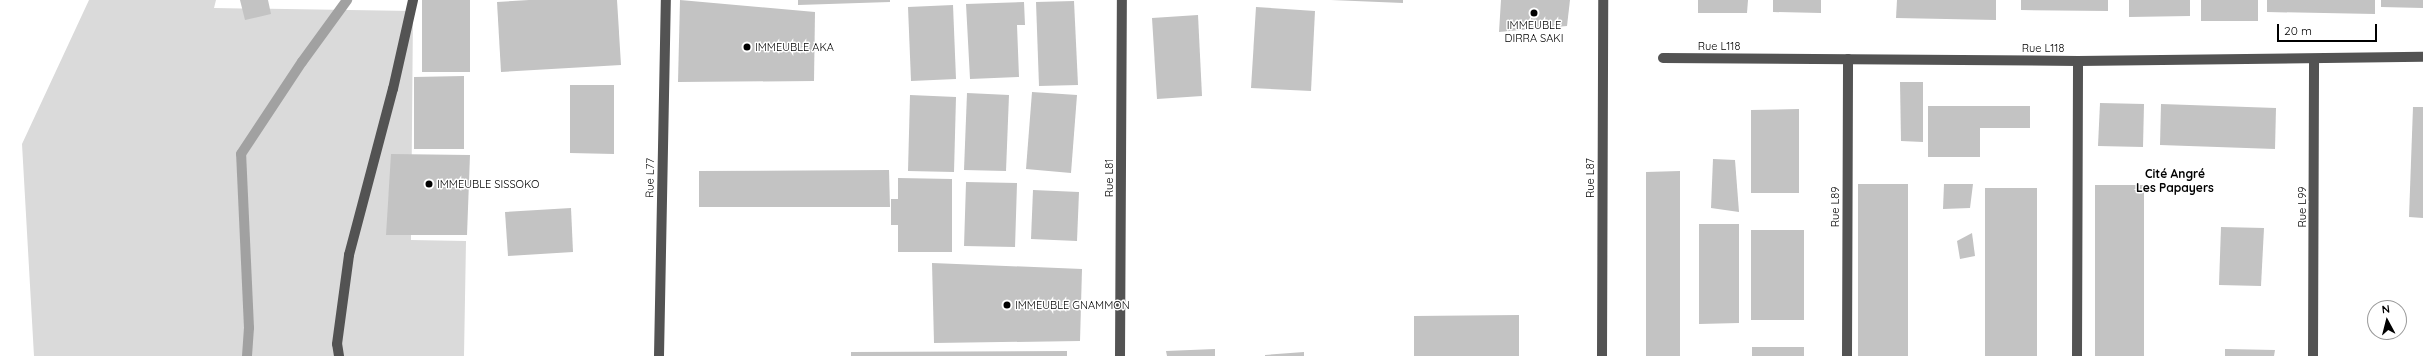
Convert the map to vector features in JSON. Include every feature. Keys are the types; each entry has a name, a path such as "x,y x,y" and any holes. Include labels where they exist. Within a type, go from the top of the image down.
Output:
{"street":[{"path":"339,356 337,344 349,255 393,89 413,0"},
{"name":"Rue L77","path":"659,356 666,0"},
{"name":"Rue L81","path":"1120,356 1122,0"},
{"name":"Rue L87","path":"1602,356 1603,0"},
{"name":"Rue L118","path":"1663,58 2078,61 2423,57"},
{"name":"Rue L89","path":"1847,356 1848,59"},
{"name":"Rue L99","path":"2313,356 2314,59"},
{"path":"2077,356 2078,61"}],"shaded area":[{"path":"89,0 216,0 214,8 413,11 411,240 466,241 464,356 34,356 22,144"}],"building":[{"path":"240,0 268,0 271,14 245,20"},
{"path":"422,0 470,0 470,72 422,72"},
{"path":"529,0 617,0 621,65 501,72 497,2"},
{"name":"IMMEUBLE AKA","path":"680,0 815,12 814,81 678,82"},
{"path":"798,0 890,0 890,2 798,5"},
{"path":"1331,0 1403,0 1403,3"},
{"name":"IMMEUBLE DIRRA SAKI","path":"1501,0 1570,0 1567,26 1499,32"},
{"path":"1698,0 1748,0 1747,13 1698,13"},
{"path":"1773,0 1821,0 1821,13 1773,12"},
{"path":"1897,0 1996,0 1996,20 1896,18"},
{"path":"2021,0 2108,0 2108,11 2021,10"},
{"path":"2129,0 2190,0 2190,16 2129,17"},
{"path":"2201,0 2258,0 2258,21 2201,21"},
{"path":"2267,0 2375,0 2375,14 2267,12"},
{"path":"2381,0 2423,0 2423,8 2381,7"},
{"path":"1074,1 1078,85 1039,86 1036,2"},
{"path":"1024,2 1025,25 1017,25 1019,77 970,79 966,4"},
{"path":"953,5 956,79 911,81 908,7"},
{"path":"1256,7 1315,11 1311,91 1251,88"},
{"path":"1198,15 1202,96 1157,99 1152,18"},
{"path":"464,76 464,149 414,149 414,77"},
{"path":"1900,82 1923,82 1923,142 1901,141"},
{"path":"570,85 614,85 614,154 570,153"},
{"path":"1032,92 1077,95 1071,173 1026,169"},
{"path":"967,93 1009,95 1006,171 964,170"},
{"path":"910,95 956,97 954,172 908,171"},
{"path":"2100,103 2144,104 2143,147 2098,146"},
{"path":"2161,104 2276,108 2275,149 2160,145"},
{"path":"1928,106 2030,106 2030,128 1980,128 1980,157 1928,157"},
{"path":"2413,107 2423,107 2423,218 2409,217"},
{"path":"1799,109 1799,193 1751,193 1751,110"},
{"name":"IMMEUBLE SISSOKO","path":"391,154 470,155 467,235 386,235"},
{"path":"1713,159 1735,160 1739,212 1711,208"},
{"path":"889,170 890,207 699,207 699,171"},
{"path":"1680,171 1680,356 1646,356 1646,172"},
{"path":"898,178 952,179 952,252 898,252 898,225 891,225 891,199 898,199"},
{"path":"966,182 1017,183 1015,247 964,246"},
{"path":"1858,184 1908,184 1908,356 1858,356"},
{"path":"1944,184 1973,184 1970,208 1943,209"},
{"path":"2095,185 2144,185 2144,356 2095,356"},
{"path":"1985,188 2037,188 2037,356 1985,356"},
{"path":"1033,190 1079,192 1077,241 1031,239"},
{"path":"571,208 573,252 508,256 505,212"},
{"path":"1699,224 1739,224 1739,323 1699,324"},
{"path":"2221,227 2264,228 2261,286 2219,285"},
{"path":"1751,230 1804,230 1804,320 1751,320"},
{"path":"1972,233 1975,256 1960,259 1957,241"},
{"name":"IMMEUBLE GNAMMON","path":"932,263 1082,269 1080,341 934,343"},
{"path":"1519,315 1519,356 1414,356 1414,316"},
{"path":"1752,347 1804,347 1804,356 1752,356"},
{"path":"1215,349 1215,356 1167,356 1166,351"},
{"path":"2225,349 2275,350 2274,356 2225,356"},
{"path":"1067,351 1067,356 851,356 851,352"},
{"path":"1304,352 1304,356 1265,356 1265,355"}],"waterway":[{"path":"247,356 249,328 241,154 302,62 347,0"}],"place":[{"name":"IMMEUBLE DIRRA SAKI","path":"1534,13"},
{"name":"IMMEUBLE AKA","path":"747,47"},
{"name":"IMMEUBLE SISSOKO","path":"429,184"},
{"name":"IMMEUBLE GNAMMON","path":"1007,305"}],"district":[{"name":"Cité Angré Les Papayers","path":"2175,181"}]}
